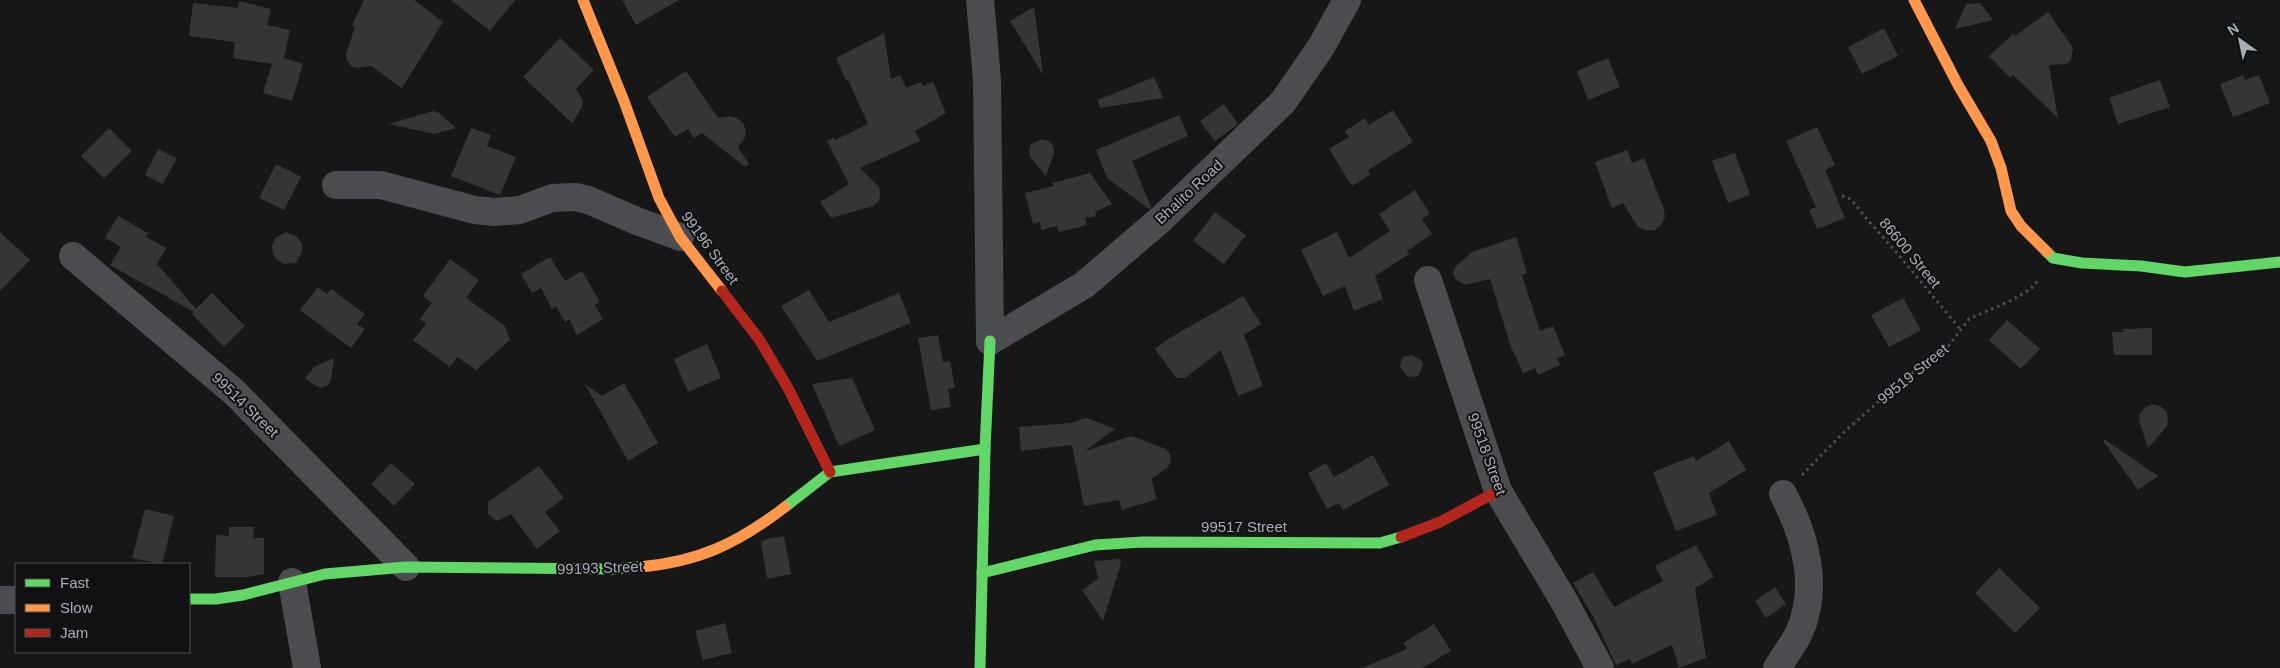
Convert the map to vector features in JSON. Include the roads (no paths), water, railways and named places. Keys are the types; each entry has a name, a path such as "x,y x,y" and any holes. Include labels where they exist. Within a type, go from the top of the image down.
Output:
{"street":[{"name":"99196 Street","path":"584,0 624,101 659,198 680,237 759,339 788,388 830,472"},
{"path":"980,0 987,80 990,341 985,449 980,668"},
{"name":"Bhalito Road","path":"990,341 1084,285 1161,219 1283,102 1321,47 1347,0"},
{"path":"1914,0 1958,85 1991,141 2001,168 2011,211 2021,226 2053,258 2082,263 2141,266 2185,272 2280,262"},
{"path":"336,185 381,185 475,210 494,212 520,210 552,198 575,198 588,200 636,221 680,237"},
{"name":"99514 Street","path":"73,256 234,392 406,567"},
{"name":"99518 Street","path":"1428,280 1498,491 1564,601 1600,668"},
{"name":"99193 Street","path":"190,599 216,599 243,595 325,574 406,567 612,569 663,565 696,558 721,548 747,533 830,472 985,449"},
{"name":"99517 Street","path":"982,573 1095,545 1143,542 1380,543 1448,519 1498,491"},
{"path":"1778,668 1798,634 1808,600 1809,586 1806,553 1795,516 1783,494"},
{"path":"292,582 307,668"},
{"path":"0,600 15,600"}]}
